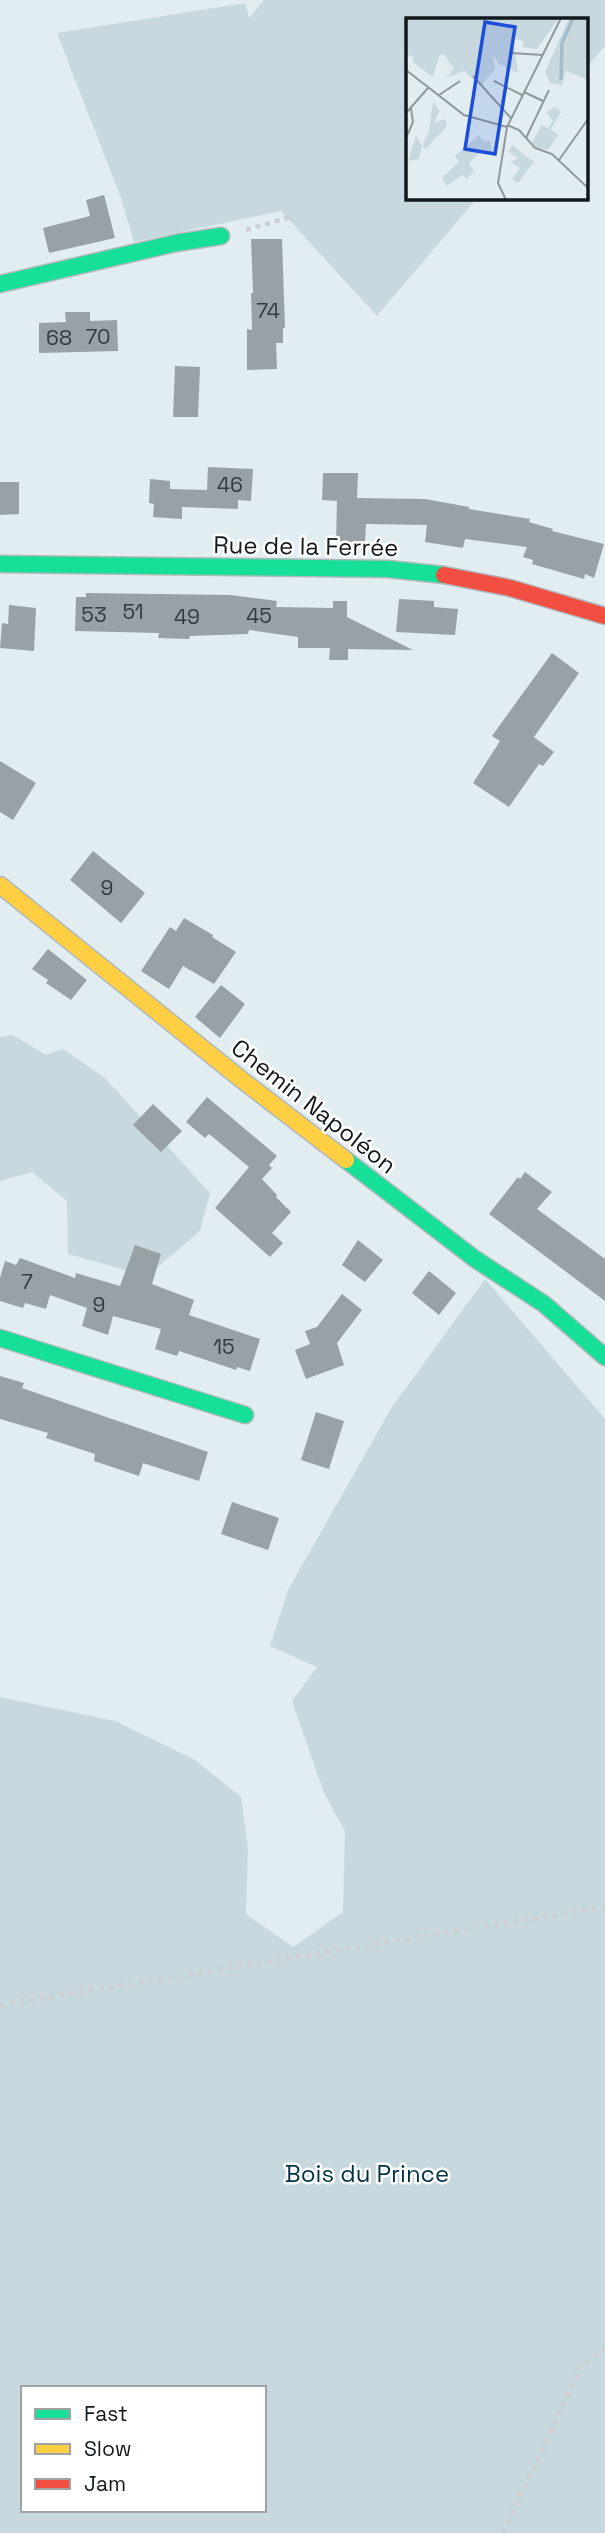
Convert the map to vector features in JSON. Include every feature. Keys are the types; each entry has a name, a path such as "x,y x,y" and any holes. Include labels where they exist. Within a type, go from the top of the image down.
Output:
{"street":[{"path":"0,284 176,243 221,236"},
{"name":"Rue de la Ferrée","path":"0,564 387,569 447,575 510,588 605,616"},
{"name":"Chemin Napoléon","path":"0,885 242,1080 475,1259 544,1304 605,1357"},
{"path":"0,1338 245,1415"}],"path":[{"path":"221,236 293,216"},
{"path":"0,2005 605,1907"},
{"path":"503,2533 582,2365 605,2348"}],"green space":[{"path":"264,0 605,0 605,46 588,66 588,18 406,18 406,200 475,200 377,316 281,211 134,242 121,198 57,33 245,3 249,18"},
{"path":"13,1035 46,1055 63,1049 105,1078 210,1193 200,1231 147,1276 68,1254 67,1201 32,1172 0,1181 0,1037"},
{"name":"Bois du Prince","path":"485,1279 605,1419 605,2533 0,2533 0,1697 115,1721 195,1760 241,1797 248,1848 246,1914 293,1947 343,1912 345,1831 324,1793 292,1701 317,1667 270,1646 288,1590 392,1407"}],"building":[{"path":"104,195 115,238 49,253 43,228 90,216 86,200"},
{"path":"251,239 282,239 285,328 283,343 276,343 277,369 247,370 247,329 252,330"},
{"path":"65,312 90,312 90,321 117,320 118,351 39,353 39,323 66,322"},
{"path":"175,366 200,367 198,417 173,417"},
{"path":"208,467 253,469 251,501 238,500 238,509 182,507 182,519 153,517 154,504 149,503 150,479 170,481 170,489 207,490"},
{"path":"323,473 358,473 357,498 425,499 469,507 530,519 529,522 553,529 552,531 604,544 594,578 585,574 584,579 532,564 533,560 523,557 527,547 465,539 463,548 425,542 427,525 366,524 365,543 336,541 337,501 322,500"},
{"path":"0,482 19,482 19,514 0,515"},
{"path":"86,593 230,595 277,601 276,607 333,608 333,601 347,601 347,617 413,650 348,649 348,660 329,660 330,648 298,648 298,637 249,630 248,634 190,636 189,639 158,638 159,633 75,631 76,597 86,597"},
{"path":"399,599 434,601 434,607 458,609 455,635 396,632"},
{"path":"9,605 36,608 34,651 0,648 2,623 8,624"},
{"path":"552,653 579,673 534,737 554,752 543,766 539,764 509,807 473,783 500,741 492,736"},
{"path":"0,761 36,783 13,820 0,812"},
{"path":"93,851 145,893 121,923 70,880"},
{"path":"184,918 236,952 214,984 183,966 169,989 141,971 170,927 176,931"},
{"path":"48,949 87,980 71,1000 46,983 48,980 32,969"},
{"path":"221,985 245,1004 220,1038 195,1017"},
{"path":"207,1097 277,1156 269,1165 272,1168 262,1179 291,1212 272,1233 283,1243 270,1257 215,1208 249,1167 209,1134 205,1138 186,1122"},
{"path":"153,1104 182,1131 161,1152 133,1125"},
{"path":"525,1172 552,1192 537,1209 605,1259 605,1301 489,1214"},
{"path":"358,1240 383,1260 365,1282 342,1265"},
{"path":"135,1245 161,1254 152,1284 194,1300 189,1315 260,1339 250,1371 237,1367 236,1370 179,1351 177,1356 155,1349 161,1329 113,1316 108,1335 82,1326 87,1308 50,1295 46,1309 25,1303 23,1308 0,1301 0,1278 5,1261 16,1265 20,1258 75,1278 76,1273 120,1286"},
{"path":"429,1271 456,1293 439,1315 412,1293"},
{"path":"342,1294 362,1310 337,1343 344,1365 306,1379 295,1350 310,1344 305,1331 317,1327"},
{"path":"0,1376 24,1383 22,1388 208,1452 199,1481 143,1463 139,1476 94,1461 95,1454 46,1438 48,1433 0,1419"},
{"path":"316,1412 344,1421 329,1469 301,1460"},
{"path":"232,1502 279,1518 268,1550 221,1534"}],"traffic: fast":[{"path":"0,284 176,243 221,236"},
{"path":"0,564 388,569 444,575"},
{"path":"346,1160 475,1259 544,1304 605,1357"},
{"path":"0,1338 245,1415"}],"traffic: slow":[{"path":"0,885 346,1160"}],"traffic: jam":[{"path":"444,575 510,588 605,616"}]}
